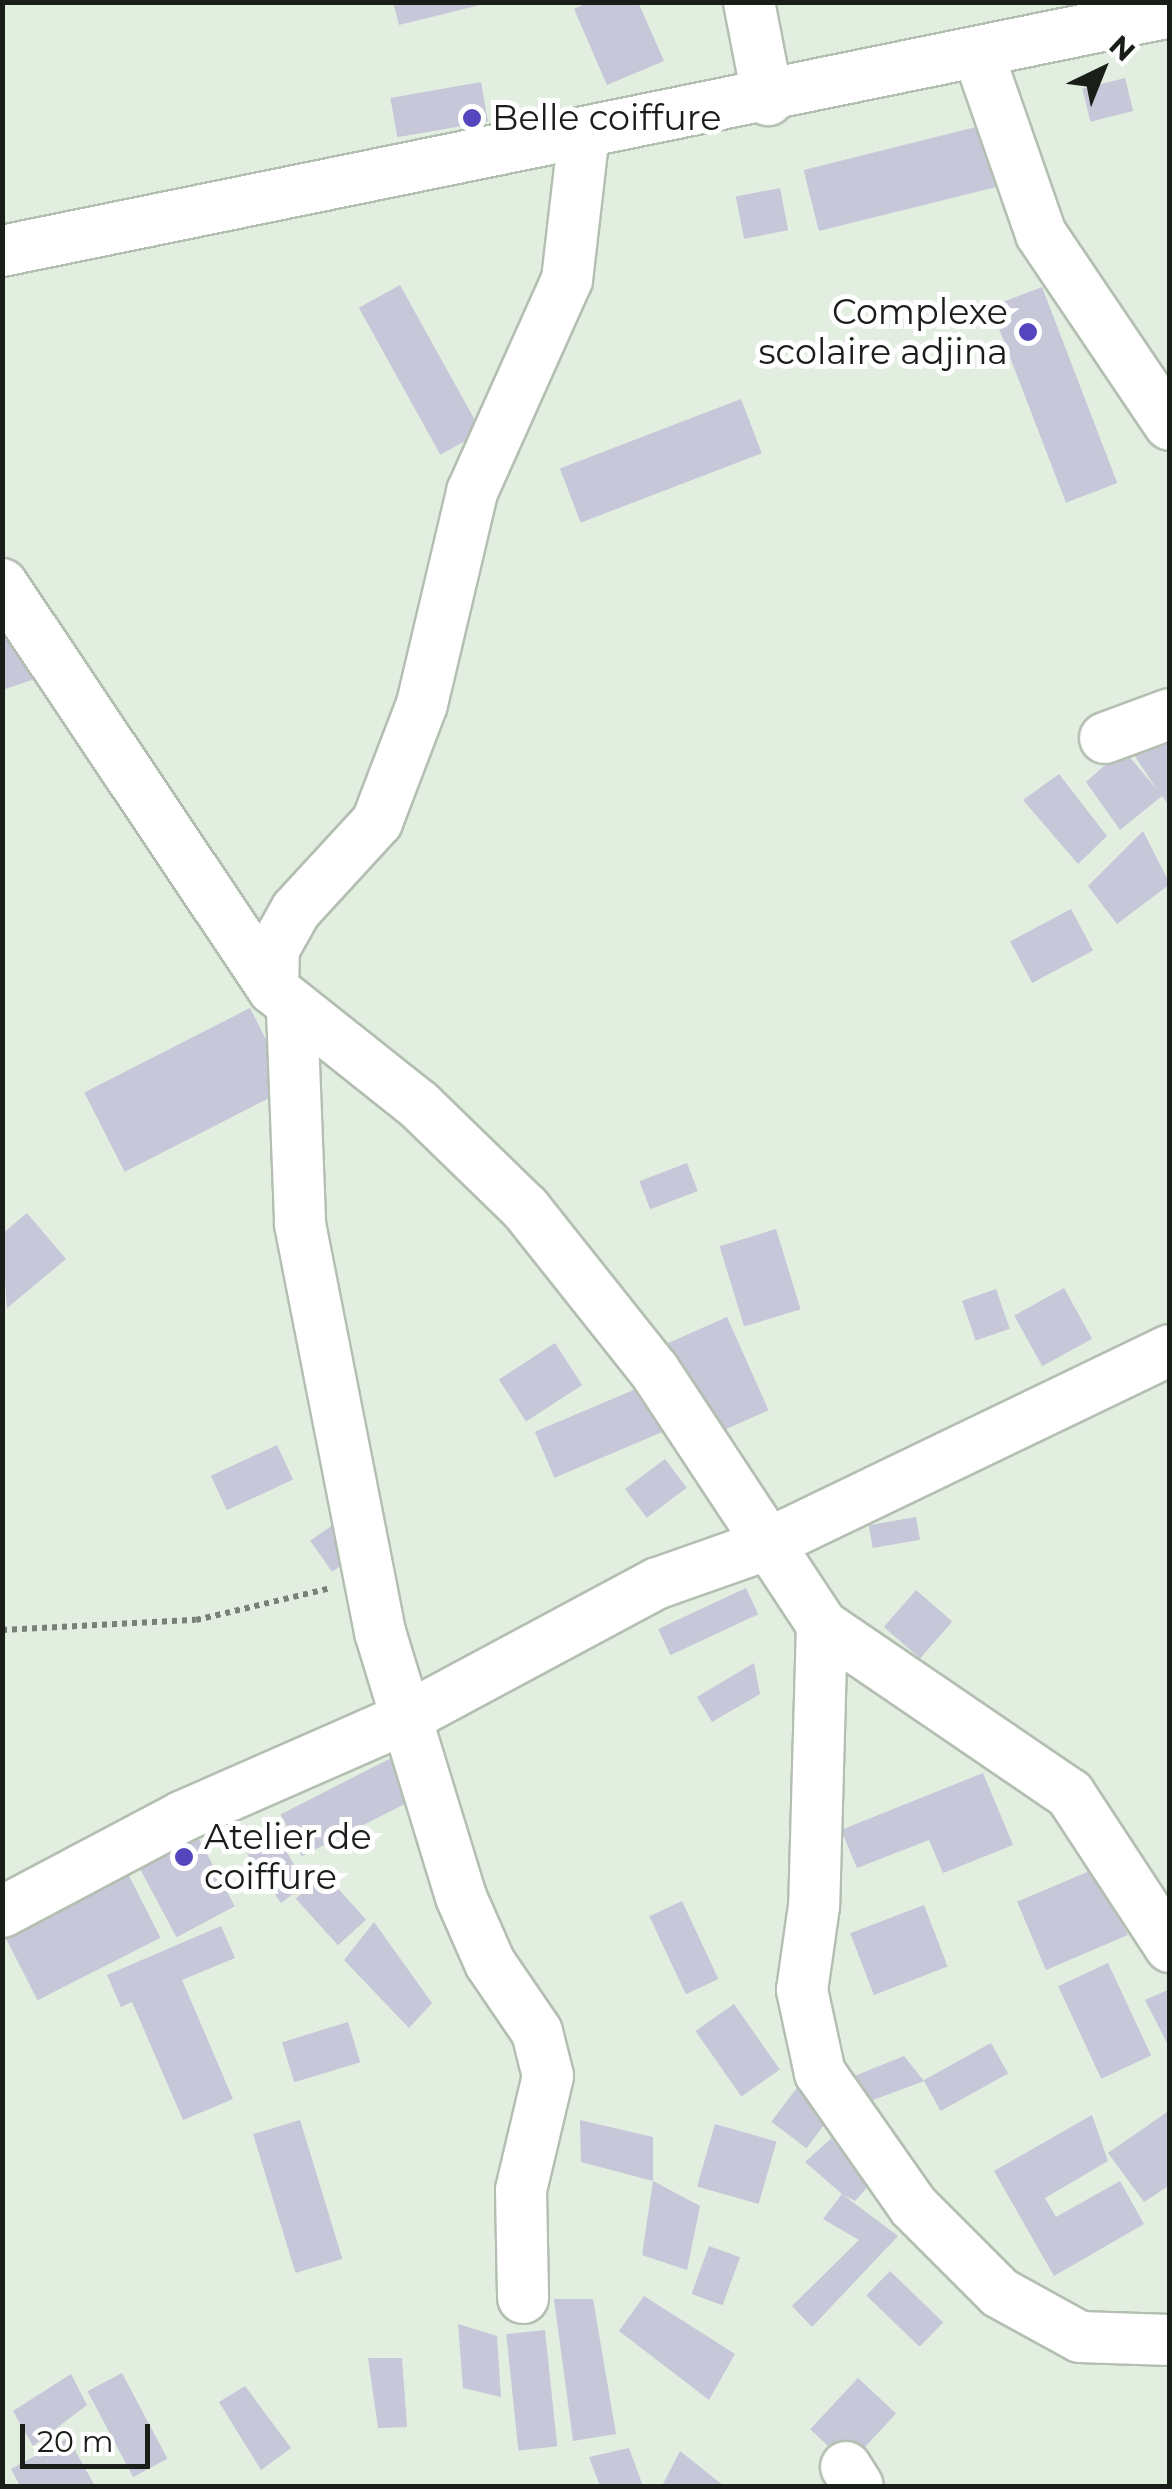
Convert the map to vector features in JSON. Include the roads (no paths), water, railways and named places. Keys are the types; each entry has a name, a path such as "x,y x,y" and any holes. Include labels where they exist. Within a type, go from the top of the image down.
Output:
{"street":[{"path":"749,2 768,100"},
{"path":"2,252 979,56 1043,21 1170,12"},
{"path":"979,56 1041,234 1170,424"},
{"path":"523,2298 522,2190 548,2076 537,2032 490,1964 461,1897 404,1719 371,1579 300,1224 283,1000 274,949 377,822 422,704 476,480 566,280 584,133"},
{"path":"3,586 283,1000 419,1105 525,1208 654,1370 763,1546 822,1626 1070,1794 1170,1946"},
{"path":"1105,738 1170,714"},
{"path":"2,1912 184,1816 404,1719 658,1583 763,1546 1170,1350"},
{"path":"822,1626 814,1906 802,1990 820,2072 912,2206 1000,2294 1080,2337 1170,2340"}],"place":[{"name":"Belle coiffure","path":"472,118"},
{"name":"Complexe scolaire adjina","path":"1028,332"},
{"name":"Atelier de coiffure","path":"184,1857"}]}
